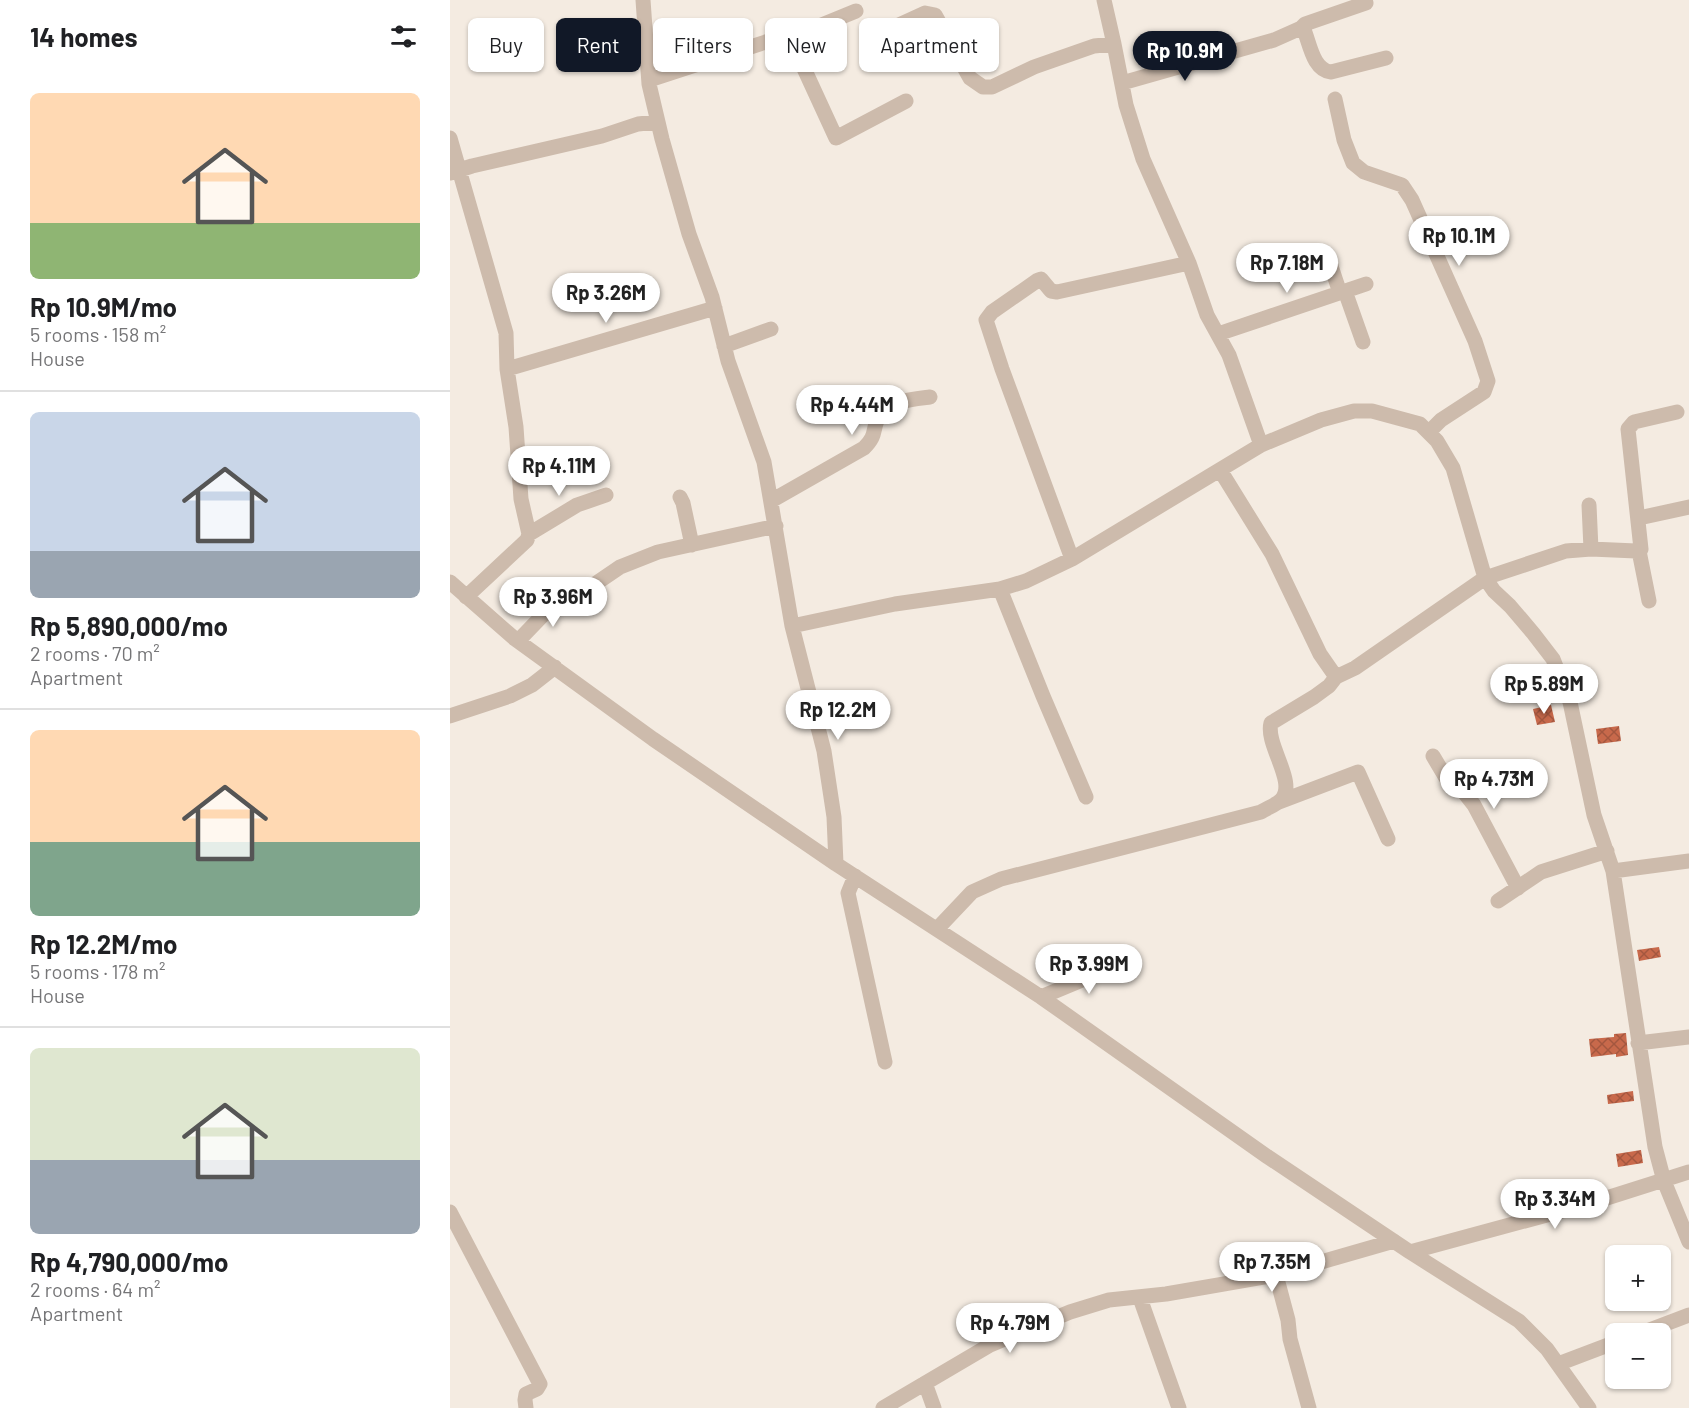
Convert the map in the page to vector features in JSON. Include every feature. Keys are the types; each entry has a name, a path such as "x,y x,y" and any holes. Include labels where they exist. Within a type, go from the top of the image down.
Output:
{"street":[{"path":"644,0 649,80 657,122 689,234 715,308 724,346 764,462 792,626 824,751 834,817 836,864"},
{"path":"1104,0 1126,105 1143,159 1189,263 1207,315 1229,355 1261,445"},
{"path":"1122,83 1274,40 1305,24 1366,3"},
{"path":"839,18 856,11"},
{"path":"913,18 924,13 935,15 937,18"},
{"path":"1301,28 1304,30 1317,65 1325,71 1331,72 1386,58"},
{"path":"649,80 765,42"},
{"path":"967,72 970,78 983,87 992,87 1034,67 1094,46 1114,44"},
{"path":"806,72 836,138 906,101"},
{"path":"1335,99 1344,140 1353,163 1364,172 1402,185 1412,200 1475,341 1487,378 1484,392 1441,420 1429,432"},
{"path":"455,172 602,136 638,124 657,122"},
{"path":"450,138 455,172 506,333 507,369 516,427 521,499 529,534 527,540 456,590 518,642 653,739 836,864 1041,997 1268,1157 1410,1252 1519,1321 1547,1349 1587,1408"},
{"path":"1329,261 1363,342"},
{"path":"1072,559 1004,377 986,320 992,312 1038,280 1044,281 1051,291 1057,292 1189,263"},
{"path":"1218,334 1366,285"},
{"path":"507,369 715,308"},
{"path":"724,346 771,329"},
{"path":"771,501 864,448 874,435 878,416 884,410 902,402 930,397"},
{"path":"792,626 895,604 1000,589 1026,581 1072,559 1261,445 1321,420 1354,411 1372,411 1420,424 1437,441 1453,468 1485,578 1553,659 1570,702 1594,815 1613,871 1655,1147 1664,1180 1689,1242"},
{"path":"1649,601 1639,550 1642,547 1628,429 1634,422 1677,412"},
{"path":"1220,470 1272,554 1320,654 1336,677"},
{"path":"529,534 577,506 606,495"},
{"path":"680,497 692,545"},
{"path":"1589,506 1592,549"},
{"path":"1639,518 1689,507"},
{"path":"518,642 543,615 573,599 620,567 658,552 776,526"},
{"path":"1279,802 1286,792 1283,772 1272,741 1271,723 1314,697 1329,686 1336,677 1355,668 1485,578 1566,551 1639,550"},
{"path":"1000,589 1042,696 1086,797"},
{"path":"450,716 510,696 532,685 555,667"},
{"path":"1433,756 1449,783 1463,791 1474,805 1518,888"},
{"path":"937,929 972,892 1001,879 1251,814 1358,772 1388,839"},
{"path":"1498,901 1541,873 1607,851"},
{"path":"1613,871 1689,861"},
{"path":"855,876 848,893 885,1062"},
{"path":"1041,997 1125,962"},
{"path":"1638,1043 1689,1037"},
{"path":"1410,1252 1591,1203 1689,1172"},
{"path":"450,1212 540,1384 537,1389 526,1394 526,1408"},
{"path":"883,1408 990,1345 1026,1329 1108,1300 1140,1298 1276,1275 1394,1241"},
{"path":"1276,1275 1288,1320 1290,1339 1309,1408"},
{"path":"1140,1298 1179,1408"},
{"path":"1668,1323 1689,1315"},
{"path":"1558,1364 1605,1346"},
{"path":"925,1383 934,1408"}],"building":[{"path":"1551,705 1555,722 1537,725 1533,709"},
{"path":"1619,726 1621,741 1598,744 1596,729"},
{"path":"1659,947 1661,957 1639,961 1637,950"},
{"path":"1626,1033 1628,1055 1591,1057 1589,1039 1614,1037 1614,1034"},
{"path":"1633,1091 1634,1101 1608,1104 1607,1095"},
{"path":"1641,1150 1643,1163 1618,1167 1616,1154"}]}
